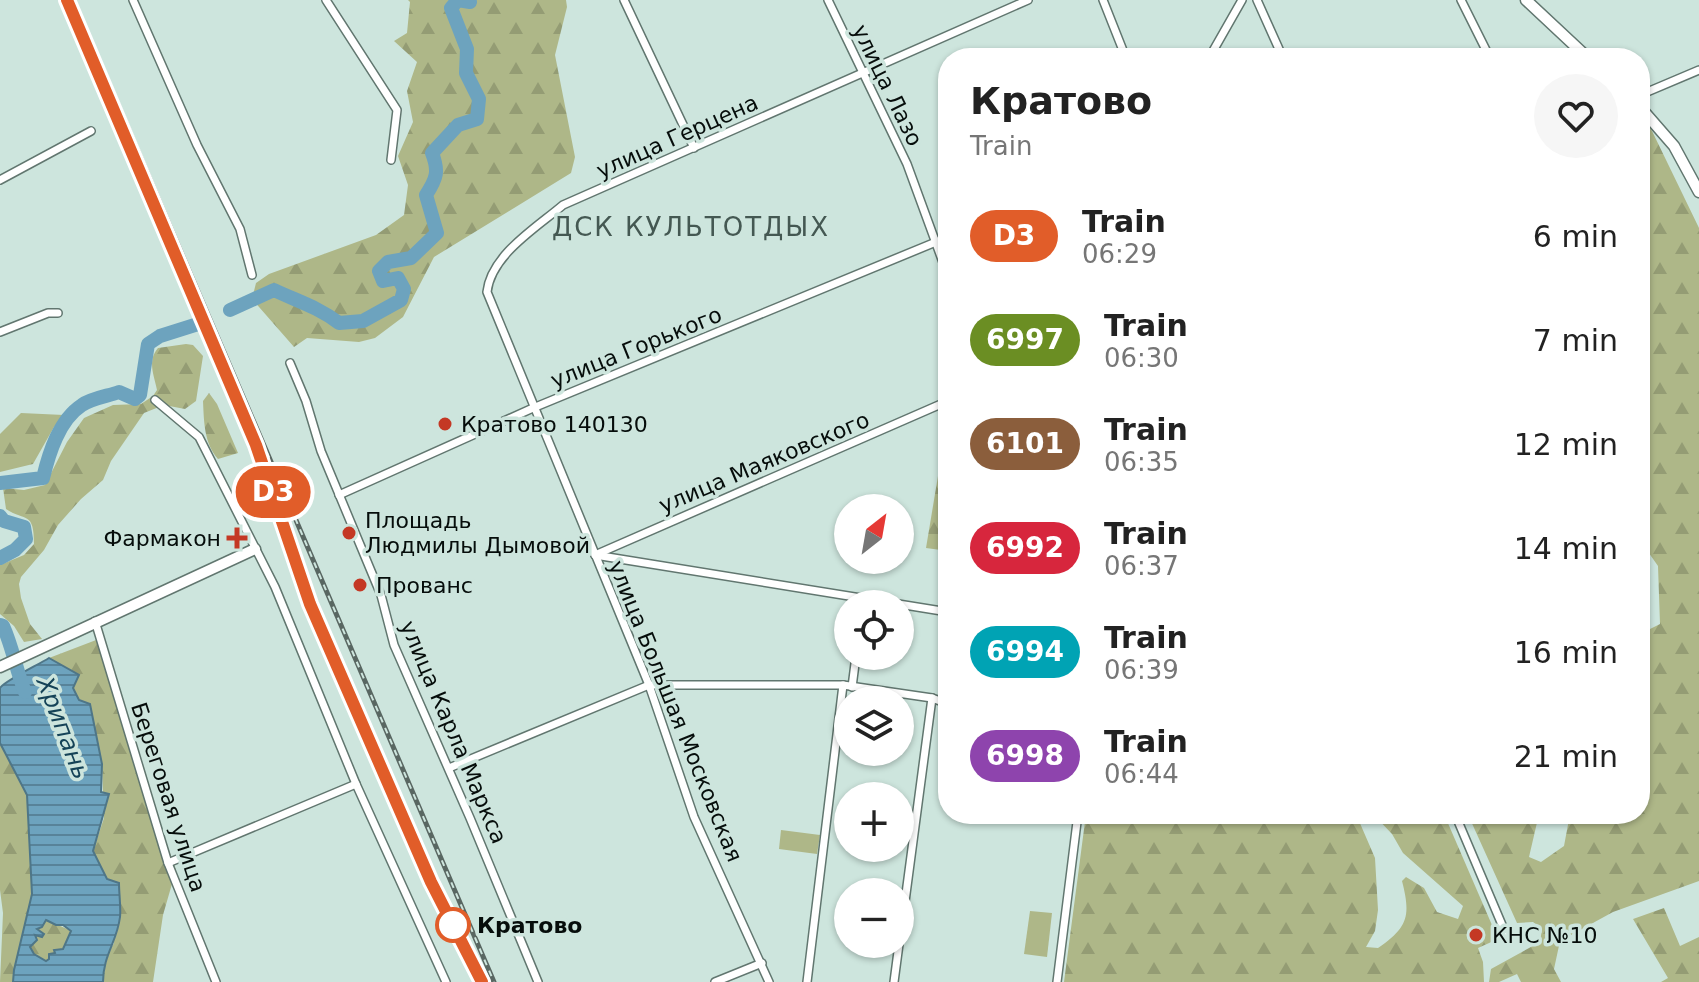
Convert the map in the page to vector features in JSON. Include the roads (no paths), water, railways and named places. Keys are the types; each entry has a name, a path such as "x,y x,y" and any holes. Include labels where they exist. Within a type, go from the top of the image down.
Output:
{"street":[{"path":"133,0 197,145 240,229 252,275"},
{"path":"326,0 397,110 391,160"},
{"path":"624,0 694,148"},
{"name":"улица Лазо","path":"828,0 907,164 937,242 938,253"},
{"name":"улица Герцена","path":"533,408 487,292 488,279 506,256 563,205 1028,0"},
{"path":"1103,0 1122,48"},
{"path":"1215,48 1242,0"},
{"path":"1257,0 1279,48"},
{"path":"1461,0 1485,48"},
{"path":"1526,0 1577,48"},
{"path":"1650,91 1699,70"},
{"path":"1650,118 1674,146 1699,192"},
{"path":"0,180 91,131"},
{"name":"улица Горького","path":"339,495 533,408 937,242"},
{"path":"0,332 48,313 58,313"},
{"name":"улица Карла Маркса","path":"290,363 339,495 381,595 394,645 538,982"},
{"path":"155,400 199,437 275,587 356,784 446,982"},
{"name":"улица Маяковского","path":"595,555 938,405"},
{"name":"улица Большая Московская","path":"533,408 649,685 694,817 769,982"},
{"path":"0,667 255,549"},
{"path":"595,555 834,596"},
{"path":"914,608 938,611"},
{"name":"Береговая улица","path":"95,621 168,863 216,982"},
{"path":"449,768 649,685 848,686 852,670"},
{"path":"914,695 938,700"},
{"path":"908,878 932,698"},
{"path":"807,982 837,766"},
{"path":"168,863 356,784"},
{"path":"1057,982 1077,824"},
{"path":"1459,824 1508,939"},
{"path":"894,982 898,958"},
{"path":"715,982 762,963"}],"water":[{"path":"49,658 79,675 73,688 79,700 90,704 102,764 101,792 109,794 93,851 107,879 119,883 120,913 103,982 13,982 32,894 27,795 0,743 0,688","holes":["46,920 63,925 71,931 63,949 54,950 55,953 49,954 46,961 34,954 30,947 37,940 35,935 42,937 44,934 37,929"]}],"waterway":[{"name":"Хрипань","path":"230,310 274,290 315,308 339,323 363,321 401,300 404,289 398,278 383,281 379,271 388,262 411,258 437,233 426,195 436,174 432,153 458,125 477,119 479,99 466,73 467,49 451,8 458,0 469,0"},
{"name":"Хрипань","path":"0,483 43,478 56,438 74,411 90,401 119,392 135,399 140,395 148,344 160,336 198,324"},
{"name":"Хрипань","path":"0,516 4,521 24,527 26,539 0,558"},
{"name":"Хрипань","path":"0,625 6,634 25,692"}],"railway":[{"path":"73,0 494,982"},
{"path":"277,505 310,604 371,747 431,882 482,982"}],"train":[{"name":"D3","path":"67,0 256,445 310,604 431,882 482,982"}],"place":[{"name":"Кратово 140130","path":"445,424"},
{"name":"Площадь Людмилы Дымовой","path":"349,533"},
{"name":"Фармакон","path":"237,538"},
{"name":"Прованс","path":"360,585"},
{"name":"Кратово","path":"453,925"},
{"name":"КНС №10","path":"1476,935"}],"district":[{"name":"ДСК КУЛЬТОТДЫХ","path":"691,227"}]}
